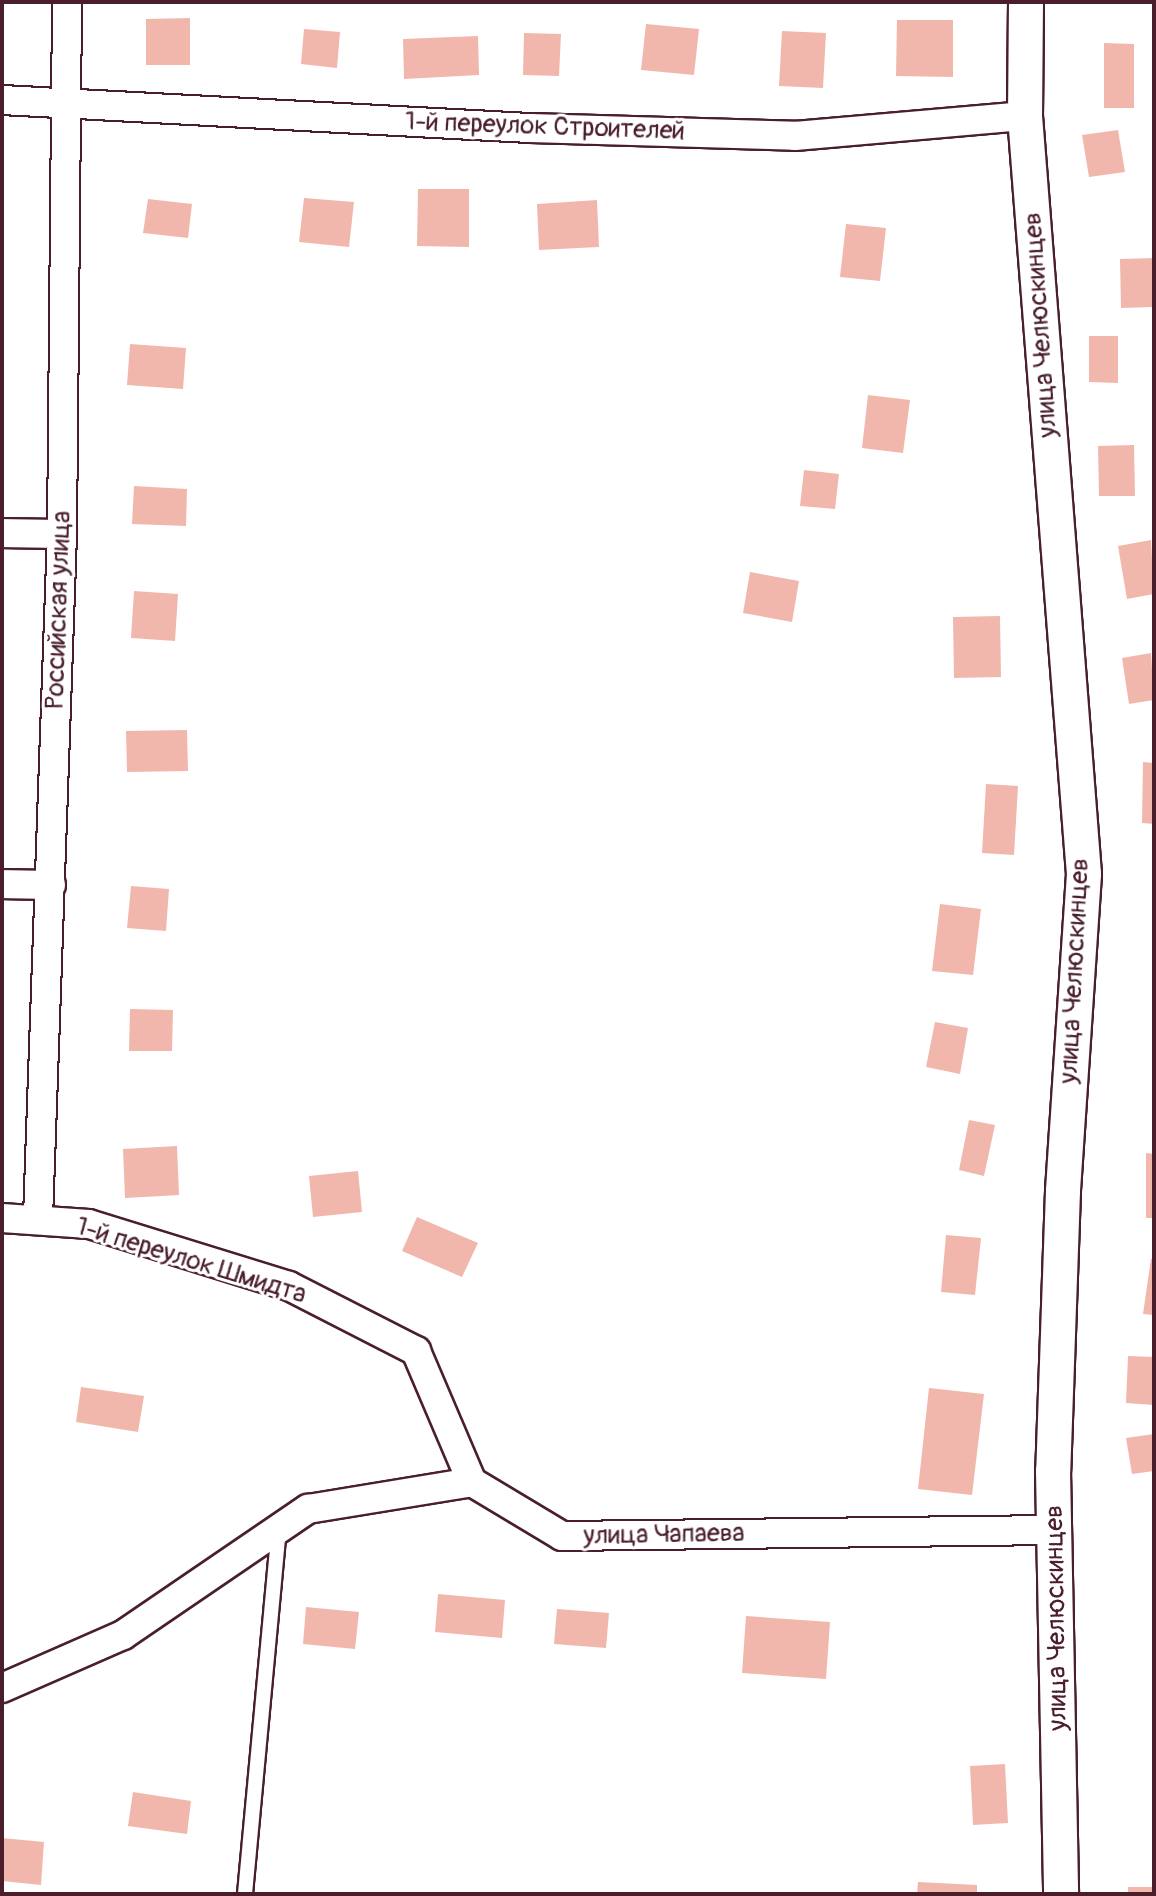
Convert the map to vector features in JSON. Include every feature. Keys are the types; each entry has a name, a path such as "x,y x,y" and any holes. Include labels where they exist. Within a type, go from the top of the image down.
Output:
{"street":[{"name":"Российская улица","path":"38,1218 62,534 67,2"},
{"name":"улица Челюскинцев","path":"1026,2 1025,116 1084,874 1063,1191 1053,1471 1057,1530 1061,1894"},
{"name":"1-й переулок Строителей","path":"2,100 795,136 1025,116"},
{"path":"2,533 62,534"},
{"path":"2,884 51,885"},
{"name":"1-й переулок Шмидта","path":"2,1218 38,1218 89,1224 289,1286 416,1351 472,1482"},
{"path":"2,1688 123,1635 308,1509 472,1482"},
{"name":"улица Чапаева","path":"472,1482 562,1536 1057,1530"}],"lane":[{"path":"245,1894 279,1529"}],"building":[{"path":"190,18 190,65 146,65 146,19"},
{"path":"897,20 953,20 953,77 896,76"},
{"path":"646,24 699,29 694,75 641,70"},
{"path":"304,29 340,32 337,68 301,64"},
{"path":"782,31 826,33 823,88 779,86"},
{"path":"524,33 561,34 559,76 523,75"},
{"path":"478,36 479,75 404,79 403,39"},
{"path":"1104,43 1134,44 1134,108 1104,108"},
{"path":"1118,130 1125,172 1089,177 1082,135"},
{"path":"418,189 469,189 469,247 417,246"},
{"path":"304,198 354,202 349,247 299,242"},
{"path":"148,199 192,204 188,238 143,233"},
{"path":"597,200 599,247 539,250 537,204"},
{"path":"846,224 886,228 880,281 840,277"},
{"path":"1154,258 1154,307 1121,308 1120,259"},
{"path":"1089,336 1118,336 1118,383 1089,382"},
{"path":"130,344 186,348 183,389 127,385"},
{"path":"868,395 910,400 903,453 862,448"},
{"path":"1134,445 1135,496 1099,496 1098,446"},
{"path":"804,470 839,474 835,509 800,506"},
{"path":"134,486 187,489 186,526 132,524"},
{"path":"1151,540 1154,594 1127,599 1118,546"},
{"path":"750,572 799,581 792,622 743,613"},
{"path":"134,591 178,594 175,641 131,638"},
{"path":"1000,616 1001,677 954,678 953,617"},
{"path":"1151,653 1154,700 1129,704 1122,658"},
{"path":"187,730 188,771 127,772 126,731"},
{"path":"1143,762 1154,763 1154,824 1142,823"},
{"path":"986,784 1018,786 1014,855 982,853"},
{"path":"131,886 169,889 166,931 127,928"},
{"path":"940,904 981,909 973,975 932,971"},
{"path":"130,1009 173,1010 172,1051 129,1051"},
{"path":"935,1022 968,1028 960,1074 926,1067"},
{"path":"969,1120 995,1125 984,1176 959,1170"},
{"path":"177,1146 179,1195 125,1198 123,1149"},
{"path":"1146,1153 1154,1154 1154,1218 1146,1218"},
{"path":"358,1171 362,1212 313,1217 309,1176"},
{"path":"417,1217 478,1243 462,1277 402,1251"},
{"path":"946,1235 981,1238 975,1295 941,1292"},
{"path":"1151,1259 1154,1259 1154,1315 1143,1314"},
{"path":"1128,1356 1154,1357 1154,1405 1126,1403"},
{"path":"81,1387 144,1396 138,1432 76,1422"},
{"path":"929,1388 984,1394 972,1495 918,1489"},
{"path":"1154,1434 1154,1471 1132,1474 1126,1438"},
{"path":"438,1594 505,1600 502,1638 435,1632"},
{"path":"306,1607 359,1612 355,1649 303,1644"},
{"path":"557,1609 609,1613 606,1648 554,1644"},
{"path":"746,1616 830,1622 826,1679 742,1673"},
{"path":"1005,1764 1008,1823 973,1825 970,1766"},
{"path":"133,1792 191,1801 187,1834 128,1826"},
{"path":"2,1838 44,1842 41,1885 2,1881"},
{"path":"918,1882 977,1885 977,1894 917,1894"},
{"path":"1128,1887 1154,1887 1154,1894 1128,1894"}]}
